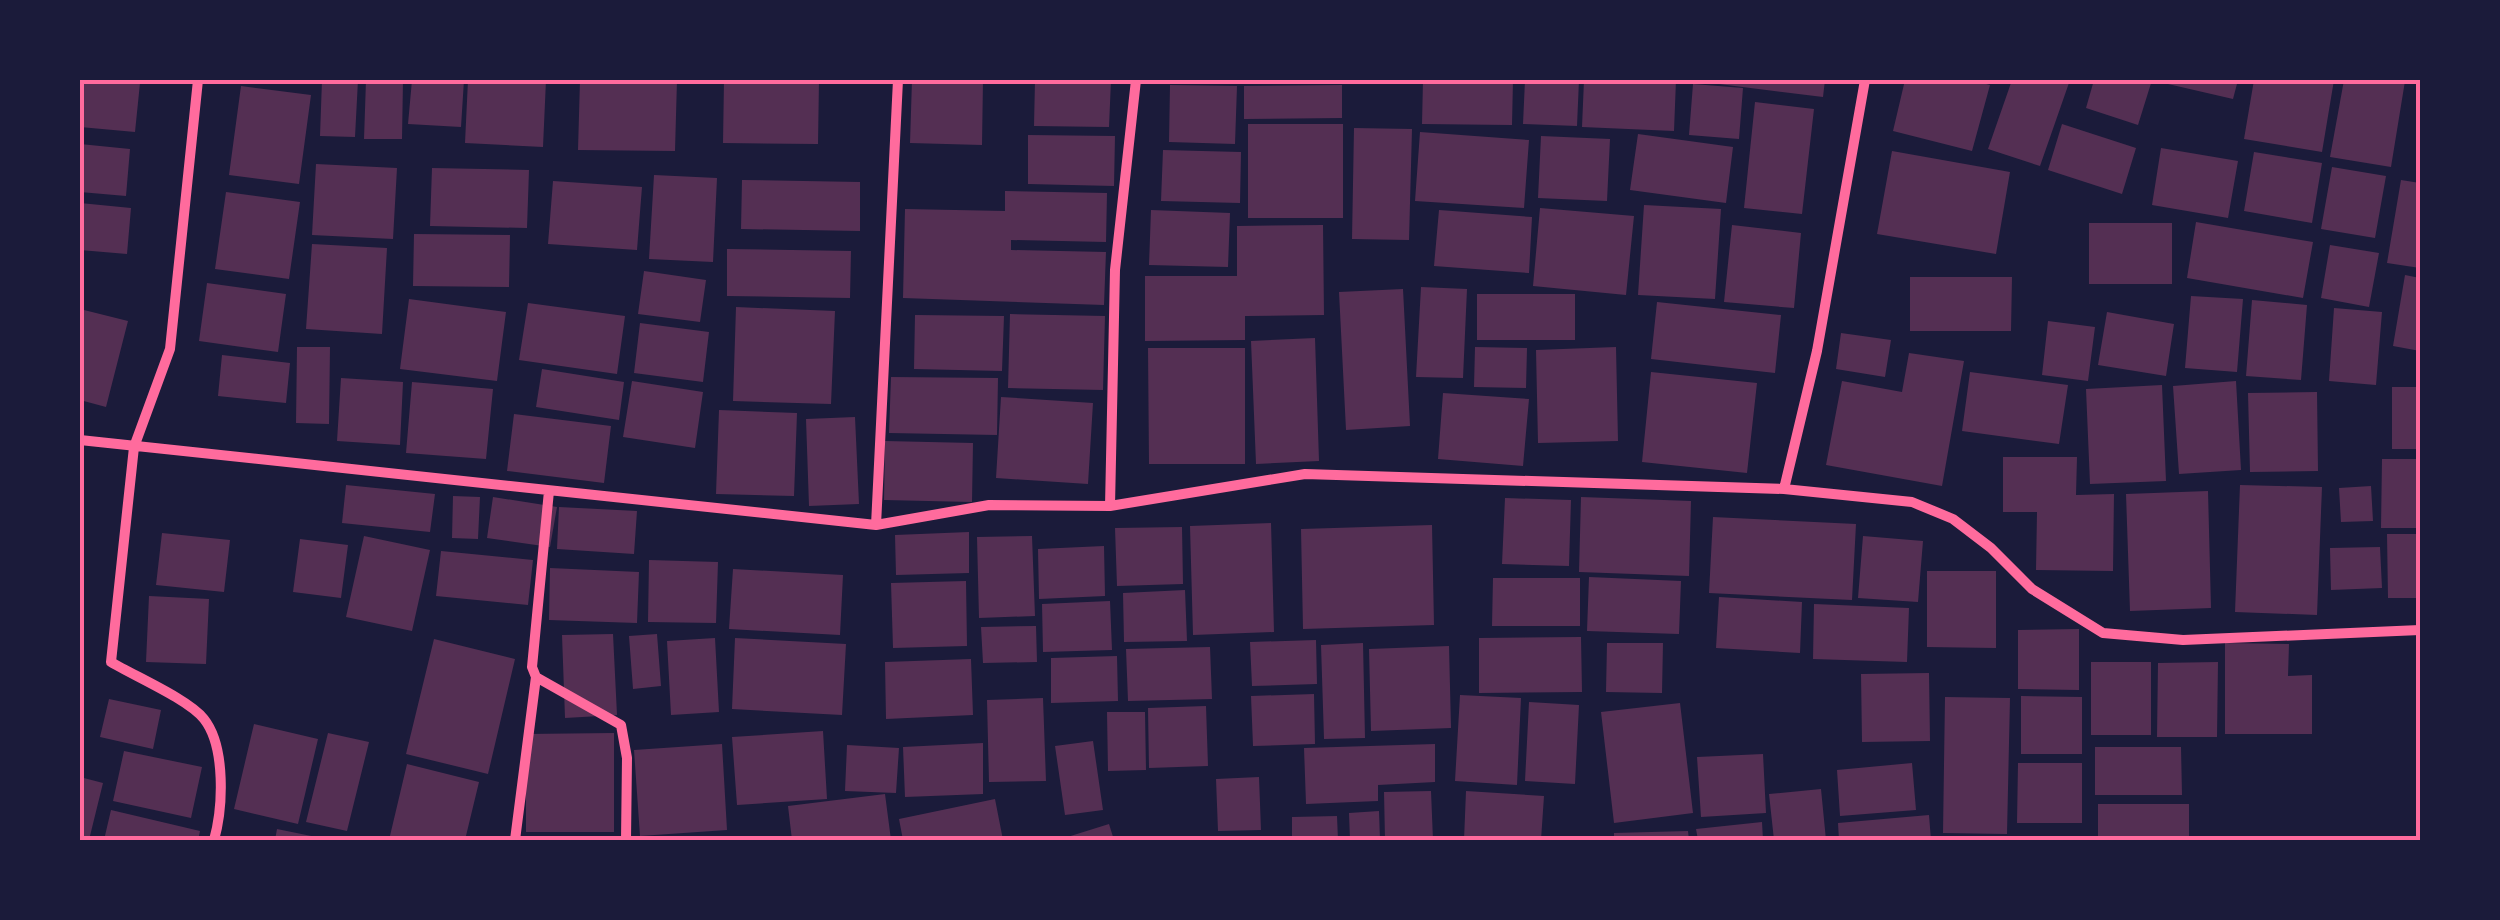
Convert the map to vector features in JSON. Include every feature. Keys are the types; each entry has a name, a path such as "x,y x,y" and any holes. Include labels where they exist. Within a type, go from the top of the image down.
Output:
{"street":[{"path":"198,80 189,136 170,349 134,447 110,662 203,717 216,745 220,819 214,840"},
{"path":"876,526 898,80"},
{"path":"1110,506 1115,270 1136,80"},
{"path":"1784,489 1817,351 1865,80"},
{"path":"80,440 876,526 989,505 1110,506 1305,474 1784,489 1912,502 1952,518 1992,548 2032,589 2103,633 2183,640 2420,630"},
{"path":"515,840 536,677 532,666 549,491"},
{"path":"536,677 620,725 628,758 626,840"}],"building":[{"path":"80,80 140,83 135,132 80,127"},
{"path":"322,80 358,80 355,137 320,136"},
{"path":"366,80 403,80 402,139 364,139"},
{"path":"412,80 464,80 461,127 408,124"},
{"path":"468,80 546,80 543,147 465,143"},
{"path":"580,80 677,80 675,151 578,150"},
{"path":"724,80 819,80 818,144 723,143"},
{"path":"912,80 983,80 982,145 910,143"},
{"path":"1035,80 1111,80 1109,127 1034,126"},
{"path":"1423,80 1513,80 1512,125 1422,124"},
{"path":"1525,80 1579,80 1577,126 1523,124"},
{"path":"1584,80 1676,80 1674,131 1582,127"},
{"path":"1720,80 1825,80 1823,97 1719,84"},
{"path":"1905,80 1971,80 1990,85 1972,151 1893,131"},
{"path":"2012,80 2070,80 2040,166 1988,149"},
{"path":"2094,80 2152,80 2138,125 2086,108"},
{"path":"2169,80 2238,80 2233,99 2168,84"},
{"path":"2254,80 2334,80 2322,152 2244,139"},
{"path":"2344,80 2405,81 2391,167 2330,157"},
{"path":"1693,84 1743,88 1739,139 1689,135"},
{"path":"1170,85 1237,86 1235,144 1169,142"},
{"path":"1342,85 1342,118 1244,119 1244,86"},
{"path":"241,86 311,95 299,184 229,175"},
{"path":"1755,102 1814,109 1802,214 1744,208"},
{"path":"1248,124 1343,124 1343,218 1248,218"},
{"path":"2062,124 2136,148 2122,194 2048,170"},
{"path":"1354,128 1412,129 1409,240 1352,239"},
{"path":"1420,132 1529,140 1524,208 1415,201"},
{"path":"1638,134 1733,147 1726,203 1630,190"},
{"path":"1028,135 1115,136 1114,186 1028,184"},
{"path":"1541,136 1610,139 1607,201 1538,198"},
{"path":"80,144 130,149 126,196 80,192"},
{"path":"2161,148 2238,161 2228,218 2152,205"},
{"path":"1163,150 1241,152 1240,203 1161,201"},
{"path":"1892,151 2010,172 1996,254 1877,234"},
{"path":"2254,152 2322,163 2312,223 2244,211"},
{"path":"316,164 397,168 393,239 312,235"},
{"path":"2332,167 2386,176 2375,238 2321,229"},
{"path":"432,168 529,170 527,228 430,226"},
{"path":"654,175 717,178 713,262 649,259"},
{"path":"742,180 860,182 860,231 741,229"},
{"path":"2401,180 2420,183 2420,268 2387,263"},
{"path":"553,181 642,187 637,250 548,244"},
{"path":"1005,191 1107,193 1106,242 1011,240 1011,250 1106,252 1104,305 903,298 905,209 1005,211"},
{"path":"226,192 300,202 289,279 215,269"},
{"path":"80,203 131,208 127,254 80,250"},
{"path":"1644,205 1721,209 1715,299 1638,295"},
{"path":"1540,208 1634,216 1626,295 1533,286"},
{"path":"1151,210 1230,213 1228,267 1149,265"},
{"path":"1439,210 1532,217 1529,273 1434,266"},
{"path":"2196,222 2313,242 2303,298 2187,278"},
{"path":"2089,223 2172,223 2172,284 2089,284"},
{"path":"1323,225 1324,315 1245,316 1245,340 1145,341 1145,276 1237,276 1237,226"},
{"path":"1732,225 1801,233 1794,308 1724,302"},
{"path":"414,234 510,235 509,287 413,286"},
{"path":"312,244 387,248 382,334 306,329"},
{"path":"2330,245 2379,253 2369,307 2321,298"},
{"path":"727,249 851,251 850,298 727,296"},
{"path":"644,271 706,280 700,322 638,314"},
{"path":"2405,275 2420,278 2420,351 2393,346"},
{"path":"1910,277 2012,277 2011,331 1910,331"},
{"path":"207,283 286,294 278,352 199,341"},
{"path":"1421,287 1467,289 1463,378 1416,377"},
{"path":"1403,289 1410,426 1346,430 1339,292"},
{"path":"1477,294 1575,294 1575,340 1477,340"},
{"path":"2191,296 2243,299 2237,372 2185,368"},
{"path":"409,299 506,312 497,381 400,369"},
{"path":"2252,300 2307,305 2301,380 2246,376"},
{"path":"1657,302 1781,315 1775,373 1651,359"},
{"path":"528,303 625,316 617,374 519,360"},
{"path":"736,307 835,311 831,404 733,401"},
{"path":"2334,308 2382,312 2376,385 2329,381"},
{"path":"80,309 128,321 106,407 80,400"},
{"path":"2107,312 2174,324 2166,376 2098,365"},
{"path":"1010,314 1105,316 1103,390 1008,388"},
{"path":"915,315 1004,316 1002,371 914,369"},
{"path":"2048,321 2095,327 2088,381 2042,375"},
{"path":"640,323 709,332 703,382 634,373"},
{"path":"1841,333 1891,340 1885,377 1836,369"},
{"path":"1315,338 1319,461 1256,464 1251,341"},
{"path":"297,347 330,347 329,424 296,423"},
{"path":"1475,347 1527,348 1526,388 1474,387"},
{"path":"1616,347 1618,441 1538,443 1536,350"},
{"path":"1148,348 1245,348 1245,464 1149,464"},
{"path":"1909,353 1964,361 1942,486 1826,465 1842,381 1902,392"},
{"path":"222,355 290,363 286,403 218,396"},
{"path":"542,369 624,382 619,420 536,407"},
{"path":"1651,372 1757,383 1747,473 1642,462"},
{"path":"1970,372 2068,385 2059,444 1962,431"},
{"path":"891,377 998,378 997,435 889,433"},
{"path":"341,378 403,382 400,445 337,441"},
{"path":"632,381 703,392 695,448 623,437"},
{"path":"2236,381 2241,470 2179,474 2173,386"},
{"path":"412,382 493,389 486,459 406,453"},
{"path":"2162,385 2166,481 2090,484 2086,389"},
{"path":"2392,387 2420,387 2420,449 2392,449"},
{"path":"2317,392 2318,471 2250,472 2248,393"},
{"path":"1443,393 1529,399 1523,466 1438,459"},
{"path":"1001,397 1093,403 1088,484 996,478"},
{"path":"719,410 797,413 794,496 716,494"},
{"path":"514,414 611,426 604,483 507,471"},
{"path":"855,417 859,504 809,506 806,419"},
{"path":"885,441 973,443 972,502 884,500"},
{"path":"2003,457 2077,457 2076,495 2114,494 2113,571 2036,570 2037,512 2003,512"},
{"path":"2382,459 2420,459 2420,528 2381,528"},
{"path":"346,485 435,494 430,532 342,523"},
{"path":"2240,485 2322,487 2317,615 2235,612"},
{"path":"2371,486 2373,521 2341,522 2339,488"},
{"path":"2208,491 2211,608 2130,611 2126,494"},
{"path":"453,496 480,497 478,539 452,538"},
{"path":"493,497 557,507 550,547 487,538"},
{"path":"1581,497 1691,501 1689,576 1579,572"},
{"path":"1505,498 1571,500 1569,566 1502,564"},
{"path":"559,507 637,511 634,554 557,549"},
{"path":"1713,517 1856,524 1852,600 1709,593"},
{"path":"1271,523 1274,632 1193,635 1190,526"},
{"path":"1432,525 1434,625 1303,629 1301,529"},
{"path":"1182,527 1183,584 1117,586 1115,528"},
{"path":"969,532 969,573 896,575 895,535"},
{"path":"162,533 230,540 224,592 156,585"},
{"path":"2387,534 2420,534 2420,598 2388,598"},
{"path":"364,536 430,550 412,631 346,617"},
{"path":"1032,536 1035,616 979,618 977,537"},
{"path":"1863,536 1923,541 1918,602 1858,598"},
{"path":"300,539 348,545 341,598 293,592"},
{"path":"1104,546 1105,596 1039,599 1038,549"},
{"path":"2380,547 2382,588 2331,590 2330,548"},
{"path":"441,551 533,560 528,605 436,596"},
{"path":"649,560 718,562 716,623 648,622"},
{"path":"550,568 639,572 637,623 549,620"},
{"path":"733,569 843,575 840,635 729,629"},
{"path":"1927,571 1996,571 1996,648 1927,647"},
{"path":"1589,577 1681,581 1679,634 1587,631"},
{"path":"1493,578 1580,578 1580,626 1492,626"},
{"path":"966,581 967,646 893,648 891,583"},
{"path":"1185,590 1187,641 1124,642 1123,593"},
{"path":"149,596 209,599 206,664 146,662"},
{"path":"1719,597 1802,602 1800,653 1716,648"},
{"path":"1110,601 1112,650 1043,652 1042,604"},
{"path":"1814,604 1909,608 1907,662 1813,659"},
{"path":"1036,626 1037,662 983,663 981,627"},
{"path":"2079,629 2079,690 2018,689 2018,630"},
{"path":"613,634 617,715 565,718 562,635"},
{"path":"657,634 661,686 633,689 629,636"},
{"path":"1581,637 1582,692 1479,693 1479,638"},
{"path":"715,638 719,712 671,715 667,641"},
{"path":"735,638 846,644 842,715 732,709"},
{"path":"434,639 515,659 488,774 406,754"},
{"path":"1316,640 1317,684 1252,686 1250,642"},
{"path":"1363,643 1365,738 1324,739 1321,645"},
{"path":"1607,643 1663,643 1662,693 1606,692"},
{"path":"2225,643 2289,644 2288,676 2312,675 2312,734 2225,734"},
{"path":"1449,646 1451,728 1371,731 1369,649"},
{"path":"1210,647 1212,699 1128,701 1126,649"},
{"path":"1117,656 1118,701 1051,703 1051,658"},
{"path":"971,659 973,715 886,719 885,662"},
{"path":"2091,662 2151,662 2151,735 2091,735"},
{"path":"2218,662 2217,737 2157,737 2158,663"},
{"path":"1929,673 1930,741 1862,742 1861,674"},
{"path":"1314,694 1315,744 1253,746 1251,696"},
{"path":"1460,695 1521,698 1517,785 1455,781"},
{"path":"2021,696 2082,697 2082,754 2021,754"},
{"path":"1945,697 2010,698 2007,834 1943,833"},
{"path":"1043,698 1046,781 989,782 987,700"},
{"path":"109,699 161,710 153,749 100,737"},
{"path":"1529,702 1579,705 1575,784 1525,781"},
{"path":"1680,703 1693,813 1614,823 1601,712"},
{"path":"1206,706 1208,766 1149,768 1148,708"},
{"path":"1107,712 1145,712 1146,770 1108,771"},
{"path":"254,724 318,739 298,824 234,809"},
{"path":"823,731 827,799 737,805 732,737"},
{"path":"328,733 369,742 347,831 306,822"},
{"path":"614,733 614,832 526,832 526,734"},
{"path":"1093,741 1103,810 1065,815 1055,746"},
{"path":"983,743 983,794 905,797 903,747"},
{"path":"722,744 727,830 640,836 634,750"},
{"path":"1435,744 1435,782 1378,785 1378,801 1306,804 1304,748"},
{"path":"847,745 899,748 896,793 845,791"},
{"path":"2095,747 2181,747 2182,795 2095,795"},
{"path":"124,751 202,767 191,818 113,801"},
{"path":"1763,754 1766,813 1701,817 1697,757"},
{"path":"1912,763 1916,810 1840,816 1837,770"},
{"path":"2018,763 2082,763 2082,823 2017,823"},
{"path":"407,764 479,782 465,840 389,840"},
{"path":"80,777 103,783 89,840 80,840"},
{"path":"1259,777 1261,830 1218,831 1216,779"},
{"path":"1821,789 1826,840 1774,840 1769,794"},
{"path":"1431,791 1433,840 1385,840 1384,792"},
{"path":"1466,791 1544,796 1541,840 1464,840"},
{"path":"885,794 891,840 792,840 788,806"},
{"path":"995,799 1003,840 903,840 899,819"},
{"path":"2098,804 2189,804 2189,840 2098,840"},
{"path":"111,810 200,831 198,840 104,840"},
{"path":"1379,811 1380,840 1350,840 1349,813"},
{"path":"1929,815 1931,840 1839,840 1838,823"},
{"path":"1337,816 1338,840 1292,840 1292,817"},
{"path":"1762,822 1763,840 1698,840 1696,829"},
{"path":"1109,824 1114,840 1061,840 1061,839"},
{"path":"277,829 321,838 321,840 275,840"},
{"path":"1688,831 1689,840 1614,840 1614,833"}]}
